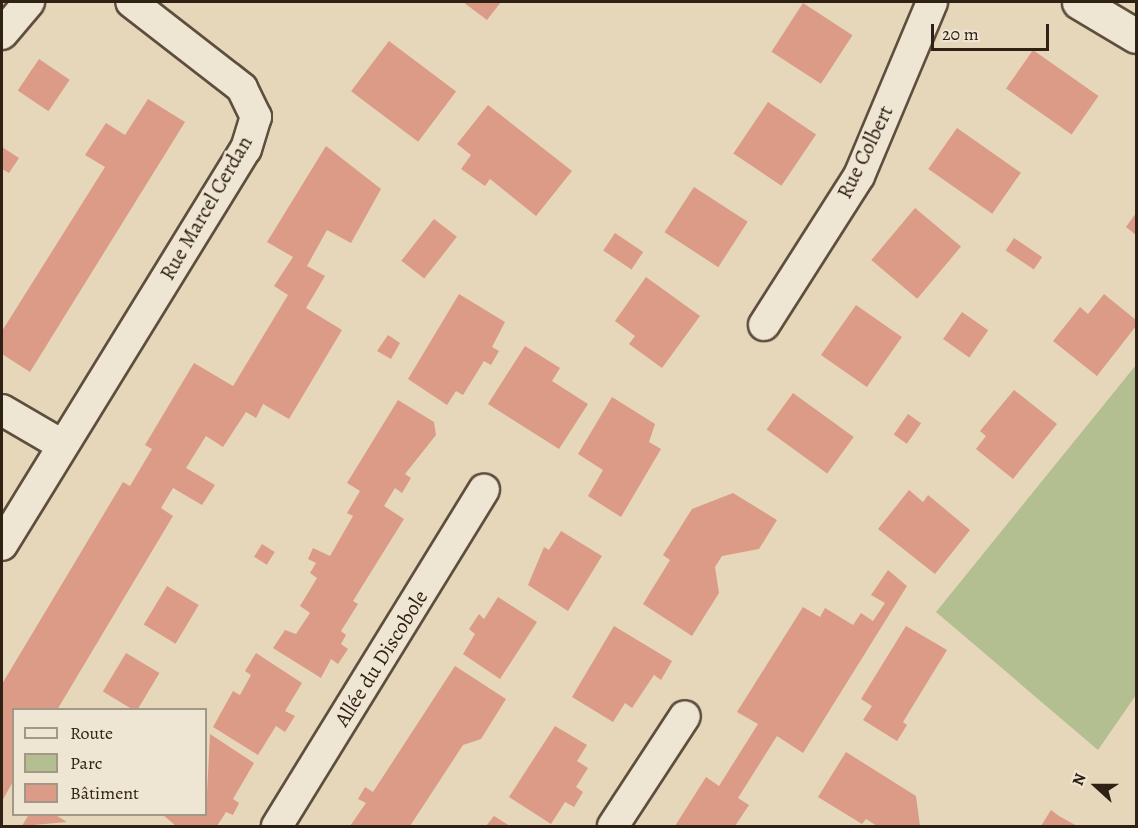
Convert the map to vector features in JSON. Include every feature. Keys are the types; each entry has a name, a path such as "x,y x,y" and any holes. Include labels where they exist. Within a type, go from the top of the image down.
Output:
{"main road":[{"path":"1078,2 1137,36"}],"street":[{"path":"2,34 29,2"},
{"name":"Rue Marcel Cerdan","path":"2,545 246,149 256,117 242,88 131,2"},
{"name":"Rue Colbert","path":"764,325 859,176 932,2"},
{"path":"2,410 62,445"},
{"name":"Allée du Discobole","path":"277,826 484,490"},
{"path":"613,826 685,716"}],"green space":[{"path":"1136,365 1136,695 1098,750 936,612"}],"building":[{"path":"463,2 501,2 487,20"},
{"path":"803,3 852,35 821,84 771,52"},
{"path":"389,41 456,92 418,142 351,91"},
{"path":"1033,50 1099,96 1072,134 1006,89"},
{"path":"39,59 70,80 48,111 18,91"},
{"path":"148,99 185,122 30,372 2,354 2,331 105,167 85,155 106,123 125,135"},
{"path":"768,102 816,134 781,186 733,153"},
{"path":"488,105 572,171 536,216 490,179 485,186 461,169 471,155 457,144"},
{"path":"957,128 1021,173 992,214 928,169"},
{"path":"326,146 381,189 351,243 327,230 307,266 325,276 306,308 342,330 289,419 263,404 256,418 246,412 223,447 206,436 186,468 215,485 202,505 173,488 161,508 173,516 58,708 12,708 12,784 2,801 2,684 123,482 130,486 152,449 145,445 194,363 233,386 288,295 274,286 293,257 267,242"},
{"path":"2,147 19,158 9,173 2,169"},
{"path":"694,187 748,222 718,267 665,232"},
{"path":"915,208 961,247 917,299 871,260"},
{"path":"1136,213 1136,235 1126,227"},
{"path":"434,219 457,237 424,279 401,261"},
{"path":"615,233 643,252 631,269 603,250"},
{"path":"1014,238 1042,257 1034,269 1006,250"},
{"path":"646,277 700,316 662,368 629,344 635,336 615,321"},
{"path":"459,294 505,322 492,347 499,351 491,365 484,361 463,395 456,391 447,405 408,379"},
{"path":"1104,294 1136,320 1136,326 1097,376 1053,341 1080,307 1088,314"},
{"path":"856,305 902,337 867,387 821,355"},
{"path":"962,312 988,330 969,357 943,339"},
{"path":"388,335 400,343 391,359 377,351"},
{"path":"525,346 560,368 552,381 588,404 559,449 488,404"},
{"path":"1014,390 1057,424 1013,479 976,449 986,436 980,431"},
{"path":"793,393 854,437 827,473 767,429"},
{"path":"612,397 655,424 649,442 661,449 621,517 588,496 603,470 578,454"},
{"path":"398,400 434,422 436,435 405,474 411,478 402,493 395,488 384,506 404,519 353,601 358,604 341,631 346,635 341,644 348,649 338,664 331,659 321,678 273,648 285,630 296,634 310,613 300,606 317,578 310,573 316,563 308,559 313,548 330,556 353,516 347,513 360,491 347,483"},
{"path":"908,414 921,423 907,444 894,434"},
{"path":"909,490 923,502 928,495 970,530 935,574 878,529"},
{"path":"733,493 777,520 759,549 722,556 715,567 719,593 692,636 643,604 670,560 663,555 692,509"},
{"path":"561,531 602,556 568,611 528,585 544,547 549,550"},
{"path":"262,544 275,552 267,565 254,557"},
{"path":"888,570 907,586 803,753 777,736 738,798 749,805 735,826 675,826 706,777 719,786 758,724 737,712 803,607 820,617 825,608 853,625 861,613 873,621 885,603 871,595"},
{"path":"167,586 199,605 176,644 144,625"},
{"path":"498,597 537,622 500,679 463,654 475,634 469,629 479,614 484,619"},
{"path":"614,626 672,661 661,680 654,675 632,708 625,703 613,722 572,697"},
{"path":"906,626 947,650 903,722 907,725 897,741 863,720 872,706 861,699"},
{"path":"126,653 159,673 138,708 130,708 103,692"},
{"path":"256,653 302,683 285,711 295,716 285,732 276,726 258,755 213,727 233,691 240,695 251,675 245,671"},
{"path":"455,666 506,699 481,739 463,745 410,826 350,826 366,803 358,799 365,787 373,792"},
{"path":"555,726 587,745 577,761 588,768 576,787 583,792 574,807 565,802 551,824 509,797"},
{"path":"210,734 254,763 233,799 239,803 233,815 226,812 217,826 176,826 164,816 207,816"},
{"path":"846,752 916,796 920,826 877,826 866,819 862,824 818,797"},
{"path":"1051,810 1059,816 1077,826 1041,826"},
{"path":"28,816 57,816 67,822 22,826"},
{"path":"494,816 510,826 486,826"}]}
